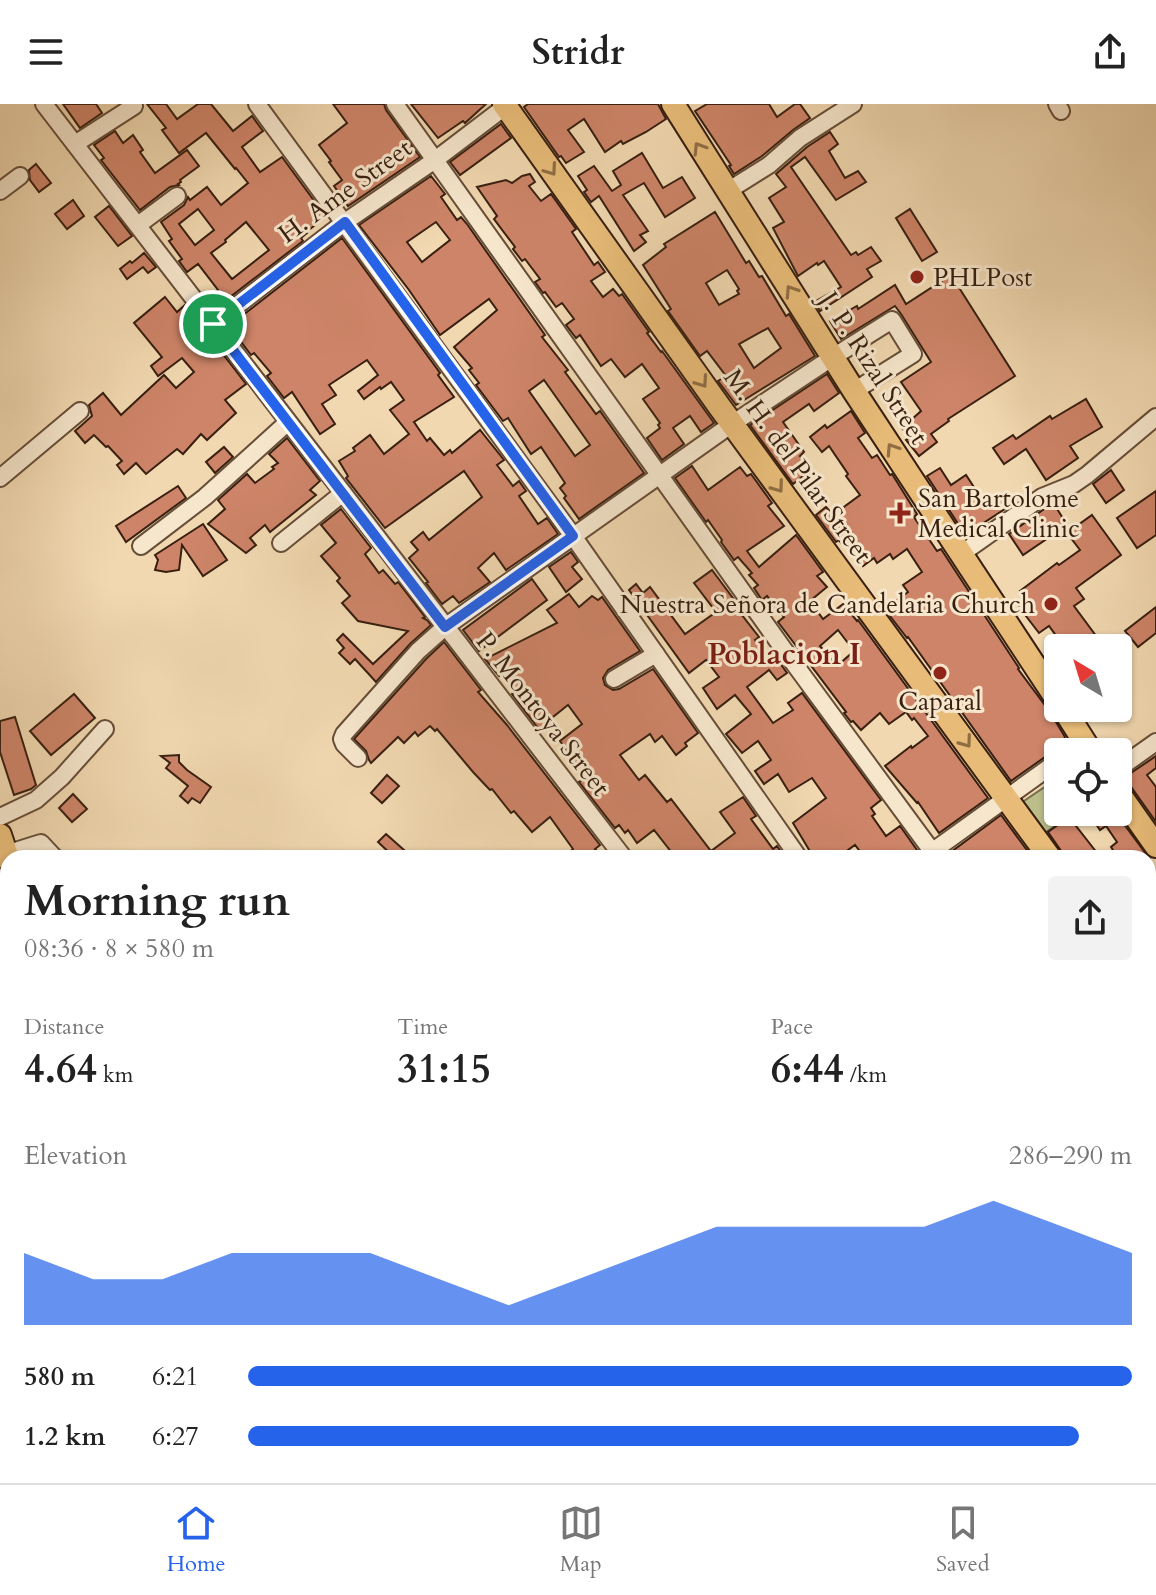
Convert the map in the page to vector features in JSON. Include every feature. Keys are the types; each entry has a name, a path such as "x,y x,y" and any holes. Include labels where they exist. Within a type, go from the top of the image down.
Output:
{"main road":[{"name":"J. P. Rizal Street","path":"673,104 854,391 1044,680"},
{"name":"M. H. del Pilar Street","path":"507,105 732,424 1044,850"},
{"path":"1132,812 1156,846"}],"street":[{"path":"257,104 573,536 793,850"},
{"path":"395,104 927,850"},
{"path":"726,192 853,104"},
{"name":"H. Ame Street","path":"213,324 345,222 435,160 507,105"},
{"name":"P. Montoya Street","path":"49,106 75,144 618,850"},
{"path":"75,144 134,106"},
{"path":"0,191 20,176"},
{"path":"138,225 177,196"},
{"path":"358,758 344,744 344,734 418,651 445,627 732,424 892,320 913,354 854,391"},
{"path":"0,478 80,411"},
{"path":"961,554 1042,497 1087,475 1156,417"},
{"path":"141,546 205,497 288,422"},
{"path":"281,543 343,493"},
{"path":"614,679 656,654"},
{"path":"0,817 36,800 62,777 105,729"},
{"path":"1132,759 1156,742"},
{"path":"939,850 1044,771"},
{"path":"3,846 41,843 48,850"}],"green space":[{"path":"1044,787 1044,826 1055,826 1043,834 1021,803"}],"building":[{"path":"63,104 96,104 102,113 80,128"},
{"path":"147,104 166,104 177,119 198,104 211,104 233,131 252,116 263,131 242,147 260,172 282,157 326,217 306,232 301,238 303,241 221,304 213,293 218,290 198,264 187,272 161,222 184,205 188,197 190,200 207,187 221,205 248,183 206,133 179,153 162,130 166,128","holes":["198,209 214,230 195,245 179,224","246,222 269,250 232,279 211,253"]},
{"path":"333,104 384,104 420,157 348,206 334,186 342,180 319,145 347,123"},
{"path":"411,104 486,104 465,123 463,121 438,138"},
{"path":"528,104 658,104 666,119 605,152 584,119 568,130 584,152 566,163 524,107"},
{"path":"707,104 769,104 777,117 795,104 800,104 810,118 734,174 695,111"},
{"path":"501,124 511,138 460,175 450,162"},
{"path":"115,131 123,143 133,135 143,150 140,152 155,173 187,150 199,166 180,180 179,185 170,187 140,210 101,160 104,158 94,145"},
{"path":"830,132 838,144 829,151 845,178 858,171 866,182 836,200 805,157 791,167 851,255 856,252 858,255 871,247 881,261 867,269 872,277 820,311 814,302 841,287 824,261 798,276 773,228 784,222 769,198 786,187 776,174"},
{"path":"642,153 663,188 682,177 695,198 665,217 644,183 623,195 648,231 640,235 646,242 634,251 599,196 591,202 578,176 594,166 612,191 621,185 613,171"},
{"path":"36,164 51,183 39,192 30,180 29,170"},
{"path":"530,174 535,182 529,186 541,201 551,194 576,229 572,232 594,265 598,262 605,272 591,281 603,297 613,289 619,296 622,294 714,423 701,432 690,416 673,428 684,444 662,460 647,438 660,428 660,423 643,399 659,388 642,364 625,377 611,359 601,366 580,335 576,338 566,325 574,319 562,303 556,307 535,282 540,279 513,249 515,247 494,219 497,216 477,187 506,180 512,183"},
{"path":"431,176 445,194 441,197 457,220 461,217 467,224 545,335 542,337 568,370 565,372 596,414 600,411 644,473 579,519 560,488 565,483 541,447 531,454 508,418 503,421 476,385 479,383 469,370 472,368 454,347 497,310 489,299 440,335 359,225","holes":["436,222 450,240 422,262 407,242","544,380 590,445 575,456 529,391"]},
{"path":"73,200 84,216 67,229 55,214"},
{"path":"109,206 132,236 118,246 95,217"},
{"path":"910,209 937,252 922,261 896,218"},
{"path":"715,212 746,263 749,261 759,277 762,276 815,356 736,405 718,381 726,376 707,351 700,356 668,311 671,309 643,265 666,247 664,244","holes":["727,270 739,294 719,305 706,283","768,328 781,348 754,368 739,344"]},
{"path":"342,238 454,397 414,422 427,441 430,438 444,455 450,450 452,453 480,430 504,460 497,465 513,486 519,481 526,491 519,496 538,524 547,518 558,534 506,570 494,553 478,568 490,582 459,603 453,596 442,604 409,558 418,550 411,542 423,532 429,540 482,497 464,471 385,528 346,478 348,476 339,461 355,451 353,448 370,435 384,454 409,434 390,410 404,400 391,382 364,399 358,391 378,375 367,360 329,385 336,395 322,404 335,424 320,434 292,392 284,398 267,376 271,373 254,353 251,355 229,326"},
{"path":"144,253 156,267 148,273 143,267 127,279 120,269"},
{"path":"951,275 1015,376 948,419 931,434 937,442 919,456 906,440 910,437 902,428 921,411 901,382 931,362 901,314 895,306 841,339 830,321 857,306 858,309 895,285 906,304"},
{"path":"165,297 177,312 185,305 246,384 225,400 236,413 207,440 201,434 183,454 177,449 146,474 136,463 124,474 117,465 122,461 108,446 94,435 85,443 75,431 92,416 89,405 103,393 121,415 164,375 176,388 194,372 182,358 158,376 151,366 162,357 134,323"},
{"path":"827,374 839,393 814,411 809,404 783,422 804,452 800,456 803,460 795,466 803,476 793,484 750,425"},
{"path":"1086,399 1102,427 1070,446 1078,458 1046,480 1026,449 1004,464 993,448 1013,435 1016,439 1050,416 1052,419"},
{"path":"851,411 865,433 858,438 872,458 877,455 892,474 917,514 914,517 937,551 941,549 1044,704 1044,722 1056,722 1065,737 1044,738 1044,758 1011,781 883,607 908,592 903,585 922,572 907,549 893,559 890,554 877,563 874,558 863,566 846,540 836,542 816,515 826,507 833,515 860,495 829,446 822,452 810,437 825,425 827,428"},
{"path":"287,438 320,481 310,490 316,495 270,532 265,525 250,538 256,545 246,553 208,524 225,509 218,500 247,474 255,483 274,469 272,467 278,463 269,454"},
{"path":"224,447 233,457 215,473 206,462"},
{"path":"692,466 708,490 740,467 747,476 751,474 772,503 768,506 784,526 747,551 759,567 796,535 823,572 817,576 827,587 810,601 823,619 843,604 858,620 988,798 939,833 918,802 885,766 928,736 906,712 889,724 880,713 861,730 851,722 778,622 784,617 767,596 762,600 754,588 758,585 749,575 752,573 738,557 734,560 675,478","holes":["838,630 854,651 837,666 820,646"]},
{"path":"940,468 951,485 966,475 983,501 988,498 991,503 1005,494 1011,505 966,536 927,476"},
{"path":"1111,470 1124,490 1106,503 1093,484"},
{"path":"178,486 186,498 126,542 116,526"},
{"path":"1156,491 1156,535 1137,548 1117,518"},
{"path":"1054,504 1069,528 1059,534 1057,532 1023,555 1009,534"},
{"path":"341,509 371,548 365,554 379,573 383,570 395,584 398,582 431,625 376,682 355,659 350,664 339,653 344,648 337,640 343,634 373,664 408,631 358,621 342,603 350,596 337,581 340,578 321,556 336,543 321,525"},
{"path":"1092,515 1121,555 1076,588 1084,599 1074,606 1095,634 1055,634 1049,626 1039,633 1019,607 1027,601 1020,591 1080,550 1067,533"},
{"path":"203,524 227,560 203,576 182,545 179,570 155,570 158,560 155,555"},
{"path":"571,552 578,562 572,567 582,579 566,592 549,567"},
{"path":"712,570 759,637 755,640 766,657 773,653 787,673 777,680 769,670 747,687 773,723 793,710 788,703 802,693 881,800 871,808 875,814 872,816 886,836 900,826 917,850 859,850 855,845 848,850 809,850 793,823 826,798 812,778 789,792 778,774 764,784 755,771 771,760 758,741 742,753 726,734 751,714 735,695 717,709 703,688 719,677 706,660 689,673 629,590 636,584 643,593 650,587 685,634 716,612 694,583"},
{"path":"532,579 547,600 479,651 463,630"},
{"path":"569,594 579,607 592,596 598,600 602,597 640,651 608,670 603,678 605,685 613,690 619,689 653,669 698,733 676,755 662,736 655,742 650,734 620,755 639,780 645,775 667,802 671,799 710,850 670,850 654,830 637,843 628,830 625,833 619,825 615,828 579,782 583,779 573,767 577,764 560,741 582,724 568,705 548,721 550,724 541,732 512,694 516,690 485,659 557,623 547,610"},
{"path":"1156,607 1156,633 1138,647 1132,634 1125,631"},
{"path":"444,642 481,690 478,692 600,845 596,850 572,850 550,817 532,832 473,772 437,729 435,731 430,726 418,736 415,732 404,743 398,737 371,763 366,751 354,739"},
{"path":"74,694 95,718 51,755 30,731"},
{"path":"15,717 36,785 14,795 0,752 0,721"},
{"path":"179,755 179,762 187,770 211,787 200,803 192,798 188,803 180,796 188,786 166,768 170,763 161,756"},
{"path":"1156,756 1156,768 1147,775 1156,787 1156,822 1132,788 1132,772"},
{"path":"387,775 399,786 382,803 371,793"},
{"path":"73,794 87,809 72,822 59,808"},
{"path":"743,797 756,816 751,819 773,849 777,846 780,850 712,850 735,833 720,812"},
{"path":"1001,815 1027,850 954,850"},
{"path":"1056,826 1076,826 1095,850 1060,850 1048,832"},
{"path":"1106,826 1125,826 1143,850 1113,850 1111,847 1117,842"},
{"path":"386,834 404,850 386,850 378,842"}],"place":[{"name":"PHLPost","path":"917,277"},
{"name":"San Bartolome Medical Clinic","path":"900,513"},
{"name":"Nuestra Señora de Candelaria Church","path":"1051,604"},
{"name":"Caparal","path":"940,673"}],"district":[{"name":"Poblacion I","path":"784,654"}],"route":[{"path":"345,222 573,536 445,627 213,324 345,222"}]}
